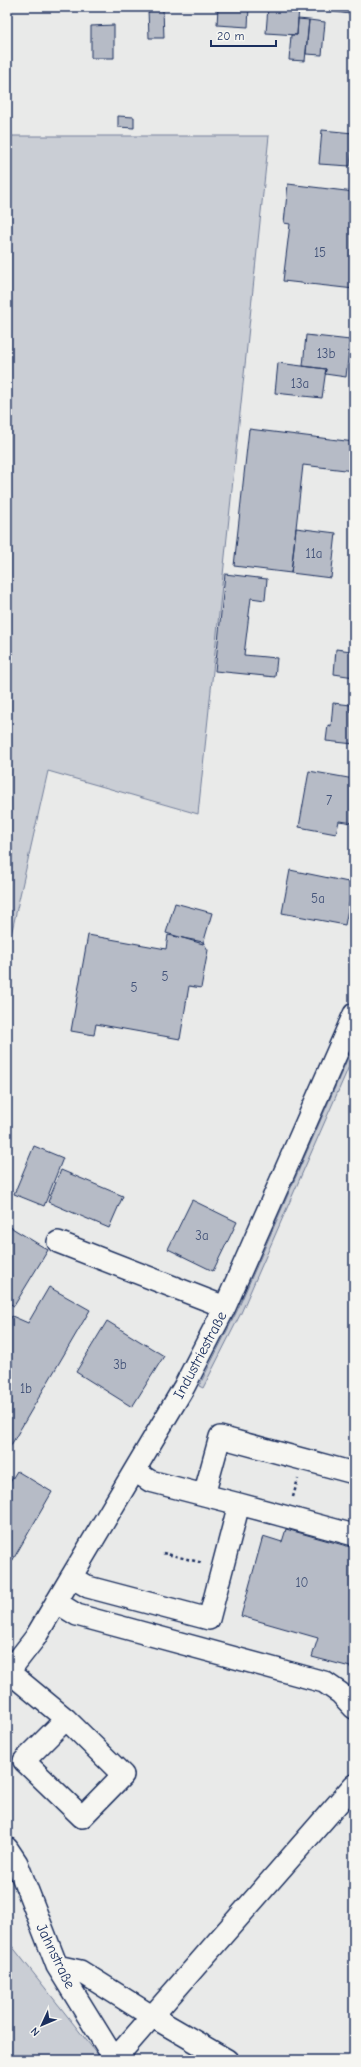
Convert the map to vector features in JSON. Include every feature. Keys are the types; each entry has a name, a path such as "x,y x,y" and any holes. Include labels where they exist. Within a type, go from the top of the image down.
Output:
{"street":[{"name":"Industriestraße","path":"8,1673 35,1638 184,1386 225,1307 354,1014"},
{"path":"58,1242 225,1307"},
{"path":"204,1495 220,1437 354,1473"},
{"path":"135,1470 150,1481 354,1535"},
{"path":"71,1577 88,1587 209,1619 239,1504"},
{"path":"56,1602 77,1615 324,1682 340,1693 354,1708"},
{"path":"8,1673 66,1719 123,1775 82,1817 24,1761 66,1719"},
{"path":"114,2060 354,1785"},
{"name":"Jahnstraße","path":"7,1848 17,1863 57,1966 114,2060"},
{"path":"57,1966 80,1971 153,2017 227,2060"}],"path":[{"path":"288,1517 304,1459"},
{"path":"163,1553 223,1567"}],"shaded area":[{"path":"7,136 269,136 198,814 48,771 7,953"},
{"path":"354,1044 354,1055 241,1313 203,1388 199,1386 237,1311"},
{"path":"7,1933 8,1941 102,2060 7,2060"}],"building":[{"path":"218,7 249,7 248,27 217,25"},
{"path":"268,7 299,7 297,35 266,33"},
{"path":"321,7 350,7 350,14 321,10"},
{"path":"148,9 163,9 164,38 149,38"},
{"path":"298,19 309,20 305,61 289,60 291,35 297,35"},
{"path":"309,20 325,22 322,55 306,54"},
{"path":"114,25 114,58 91,58 91,26"},
{"path":"118,116 134,117 134,128 118,127"},
{"path":"322,130 353,133 350,166 319,164"},
{"path":"288,184 354,192 354,289 283,281 290,224 284,223"},
{"path":"306,335 350,340 346,377 325,374 326,369 303,366"},
{"path":"278,363 326,369 322,398 275,393"},
{"path":"249,429 354,442 354,471 303,465 291,573 234,566"},
{"path":"296,528 336,533 331,578 291,573"},
{"path":"225,574 267,579 265,600 251,598 244,655 277,658 275,677 215,671"},
{"path":"354,628 354,677 334,674 336,649 351,651"},
{"path":"333,703 351,705 350,711 354,712 354,744 326,741 328,725 331,726"},
{"path":"309,771 354,779 354,823 339,821 336,834 299,827"},
{"path":"290,870 353,883 345,925 282,913"},
{"path":"175,903 212,913 203,944 166,933"},
{"path":"88,935 166,949 168,935 203,942 208,950 201,988 189,986 180,1039 96,1024 94,1035 71,1031"},
{"path":"34,1146 63,1158 44,1206 14,1194"},
{"path":"61,1170 123,1196 109,1228 48,1202"},
{"path":"192,1200 237,1222 213,1271 168,1249"},
{"path":"7,1225 48,1250 14,1306 7,1302"},
{"path":"49,1287 90,1310 7,1452 7,1325 12,1316 28,1323"},
{"path":"107,1321 164,1356 132,1407 76,1372"},
{"path":"17,1471 52,1492 7,1570 7,1487"},
{"path":"286,1529 354,1548 354,1668 312,1657 318,1638 241,1616 263,1536 282,1542"}]}
